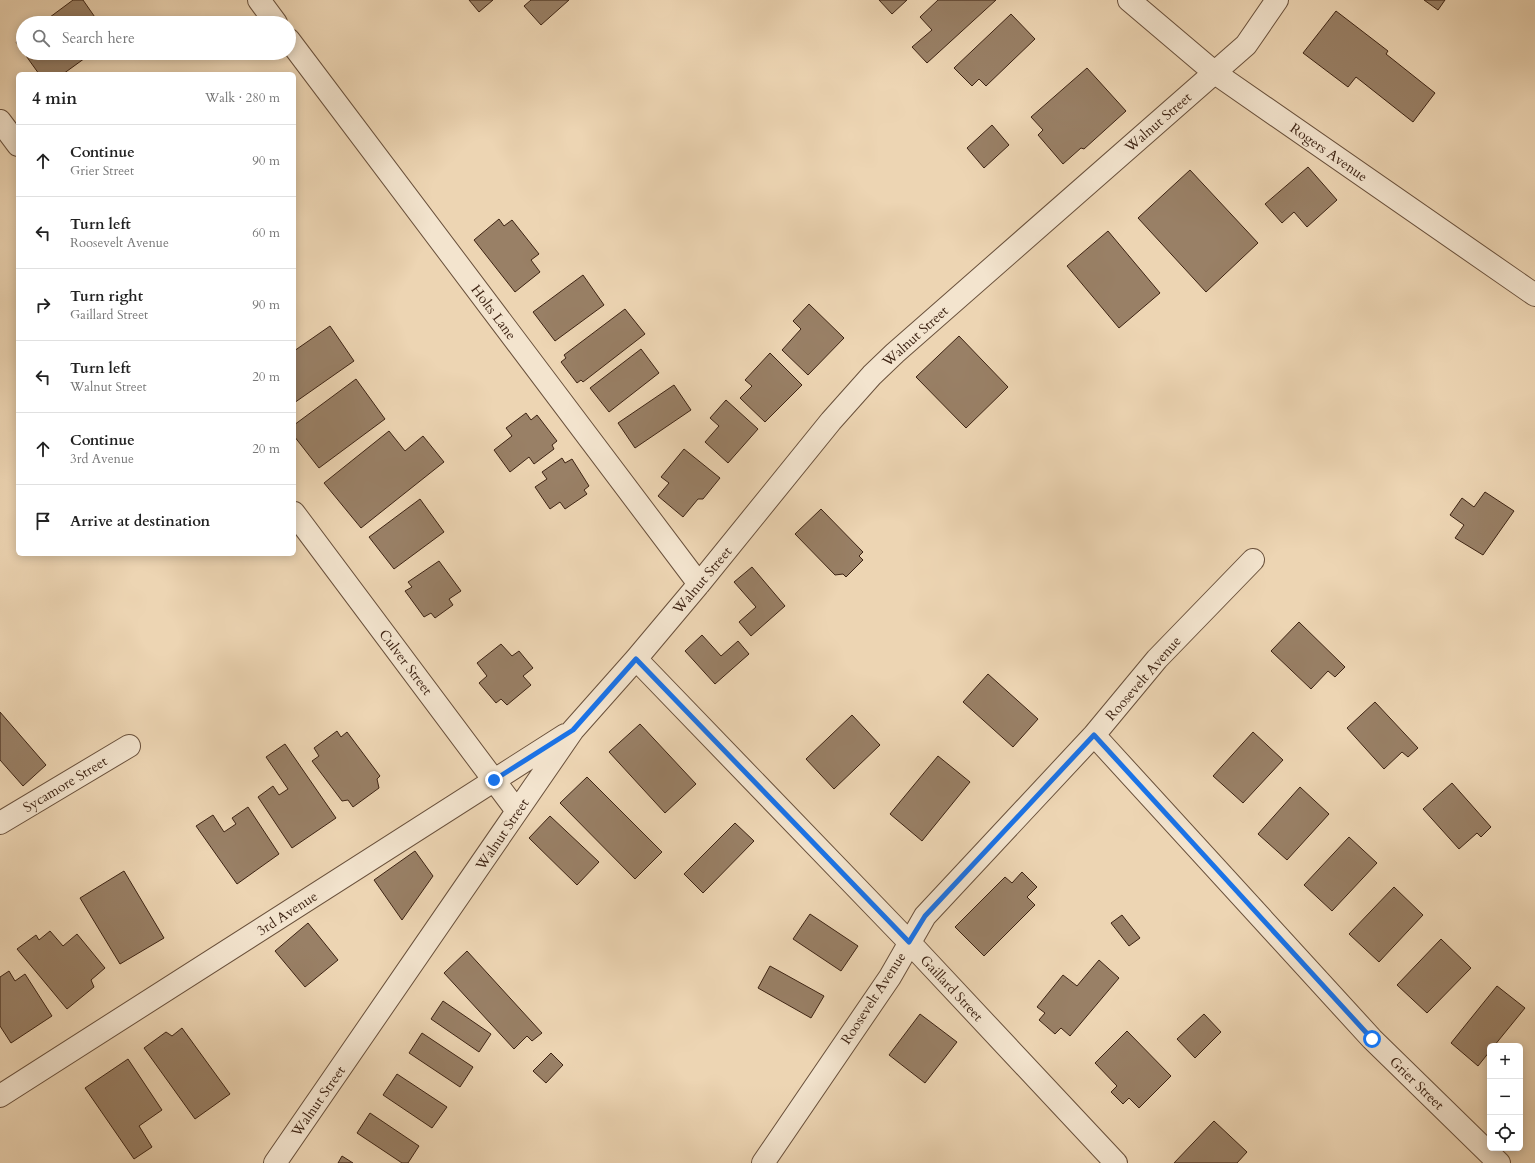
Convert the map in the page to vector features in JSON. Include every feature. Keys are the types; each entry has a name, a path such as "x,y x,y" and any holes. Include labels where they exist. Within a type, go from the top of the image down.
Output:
{"street":[{"path":"259,0 271,16"},
{"name":"Rogers Avenue","path":"1129,0 1215,73 1535,295"},
{"name":"Walnut Street","path":"275,1163 573,730 636,659 699,584 831,422 872,376 895,353 1246,45 1277,0"},
{"name":"Holts Lane","path":"296,49 699,584"},
{"path":"0,121 16,142"},
{"name":"Culver Street","path":"296,516 517,811"},
{"name":"Roosevelt Avenue","path":"764,1163 890,977 925,916 1094,735 1157,659 1253,560"},
{"name":"Gaillard Street","path":"636,659 909,942 1116,1163"},
{"name":"3rd Avenue","path":"0,1096 573,730"},
{"name":"Grier Street","path":"1094,735 1372,1039 1499,1163"},
{"name":"Sycamore Street","path":"0,823 129,746"}],"building":[{"path":"73,0 83,0 94,16 51,16"},
{"path":"469,0 493,0 479,12"},
{"path":"531,0 569,0 541,25 524,6"},
{"path":"879,0 907,0 892,14"},
{"path":"938,0 996,0 927,63 912,47 932,30 920,17"},
{"path":"1424,0 1445,0 1438,10"},
{"path":"1336,11 1388,51 1386,54 1435,93 1413,122 1356,77 1348,87 1303,53"},
{"path":"1011,14 1035,39 986,86 979,79 972,86 954,68"},
{"path":"29,60 82,60 66,72 38,72"},
{"path":"1087,68 1126,111 1084,149 1081,148 1063,164 1038,135 1043,130 1031,117"},
{"path":"992,125 1009,145 984,168 967,148"},
{"path":"1308,167 1337,200 1307,227 1294,212 1282,223 1265,204"},
{"path":"1190,170 1258,243 1206,292 1138,218"},
{"path":"499,219 504,226 512,220 539,254 531,260 540,272 515,292 474,240"},
{"path":"1108,231 1160,293 1119,328 1067,266"},
{"path":"583,275 604,305 555,341 533,312"},
{"path":"809,304 844,338 808,375 782,350 801,329 793,321"},
{"path":"625,309 645,334 583,382 581,380 577,383 561,362 566,358 564,355"},
{"path":"330,326 354,361 296,402 296,350"},
{"path":"959,336 1008,387 966,428 916,377"},
{"path":"641,349 659,373 609,412 590,388"},
{"path":"770,353 802,385 765,422 740,398 752,386 745,380"},
{"path":"356,379 385,419 319,468 296,439 296,424"},
{"path":"674,385 691,410 635,448 618,423"},
{"path":"726,400 758,429 728,463 705,442 719,426 710,418"},
{"path":"526,413 531,420 537,415 557,441 552,445 554,449 534,464 529,457 510,472 494,450 512,436 506,428"},
{"path":"389,431 405,451 423,436 444,462 361,528 324,483"},
{"path":"684,449 720,478 703,499 698,499 683,517 658,496 669,483 661,477"},
{"path":"562,458 565,463 572,459 589,486 584,490 587,494 565,509 560,502 550,509 535,487 547,479 542,472"},
{"path":"1485,492 1514,511 1483,555 1455,538 1464,525 1450,515 1462,498 1474,507"},
{"path":"420,499 444,532 394,569 369,537"},
{"path":"821,509 863,552 859,556 863,560 846,577 843,574 835,575 795,534"},
{"path":"439,561 461,591 449,599 453,605 435,618 431,613 424,617 405,591 412,587 408,582"},
{"path":"752,567 785,606 751,636 739,622 756,607 734,582"},
{"path":"1299,622 1345,667 1335,677 1328,671 1311,689 1271,651"},
{"path":"702,635 721,656 738,641 749,654 715,684 685,651"},
{"path":"501,644 512,656 519,651 533,668 523,676 531,685 507,705 501,699 496,703 479,683 487,676 477,663"},
{"path":"988,674 1038,719 1013,747 963,702"},
{"path":"1375,702 1418,748 1408,757 1402,752 1384,769 1347,728"},
{"path":"0,712 46,765 23,786 0,760"},
{"path":"852,715 880,745 834,789 806,759"},
{"path":"640,724 696,784 665,813 609,752"},
{"path":"337,731 341,737 347,732 380,776 377,779 379,788 353,807 348,800 342,801 312,761 319,756 314,748"},
{"path":"1253,732 1283,760 1243,803 1213,776"},
{"path":"285,744 336,818 292,848 258,797 273,786 279,795 288,789 266,757"},
{"path":"938,756 970,782 922,841 890,814"},
{"path":"587,777 662,852 635,879 560,803"},
{"path":"1452,783 1491,827 1481,837 1477,833 1459,849 1423,809"},
{"path":"1300,787 1329,814 1287,860 1258,834"},
{"path":"248,807 279,854 237,884 196,826 213,815 224,832 236,824 232,818"},
{"path":"550,816 599,862 577,885 529,838"},
{"path":"735,823 754,841 703,893 684,874"},
{"path":"1349,837 1377,863 1332,911 1304,885"},
{"path":"415,851 433,876 402,920 374,880"},
{"path":"124,871 164,938 120,964 80,898"},
{"path":"1022,872 1037,887 1027,897 1035,905 984,956 955,927 1005,877 1012,883"},
{"path":"1394,887 1423,915 1379,962 1349,934"},
{"path":"810,914 858,946 841,971 793,939"},
{"path":"1122,915 1140,938 1129,946 1111,923"},
{"path":"308,923 338,960 305,987 275,951"},
{"path":"50,931 63,946 77,934 105,968 91,980 94,987 67,1009 17,949 36,935 39,940"},
{"path":"1441,939 1471,968 1427,1013 1397,985"},
{"path":"467,951 542,1033 532,1041 527,1036 514,1049 444,973"},
{"path":"1099,960 1119,978 1070,1036 1061,1028 1055,1034 1039,1020 1045,1013 1037,1007 1063,975 1077,986"},
{"path":"770,966 824,996 811,1018 758,988"},
{"path":"9,971 15,981 25,974 52,1016 11,1043 0,1026 0,977"},
{"path":"1497,986 1525,1008 1496,1043 1487,1043 1487,1055 1478,1066 1451,1043"},
{"path":"443,1001 491,1034 479,1052 431,1019"},
{"path":"920,1014 957,1042 925,1083 889,1055"},
{"path":"1204,1014 1221,1032 1195,1058 1177,1039"},
{"path":"182,1028 230,1094 195,1119 144,1048 166,1032 172,1036"},
{"path":"1127,1031 1171,1076 1139,1108 1129,1098 1123,1104 1111,1092 1117,1086 1095,1063"},
{"path":"422,1033 473,1067 460,1087 409,1053"},
{"path":"551,1053 563,1065 546,1083 533,1071"},
{"path":"128,1059 162,1110 139,1126 152,1147 134,1159 85,1088"},
{"path":"397,1074 447,1107 432,1128 383,1095"},
{"path":"370,1113 419,1146 408,1163 402,1163 357,1133"},
{"path":"1214,1121 1247,1152 1237,1163 1174,1163"},
{"path":"342,1156 353,1163 338,1163"}],"route":[{"path":"494,780 573,730 636,659 909,942 925,916 1094,735 1372,1039"}]}
